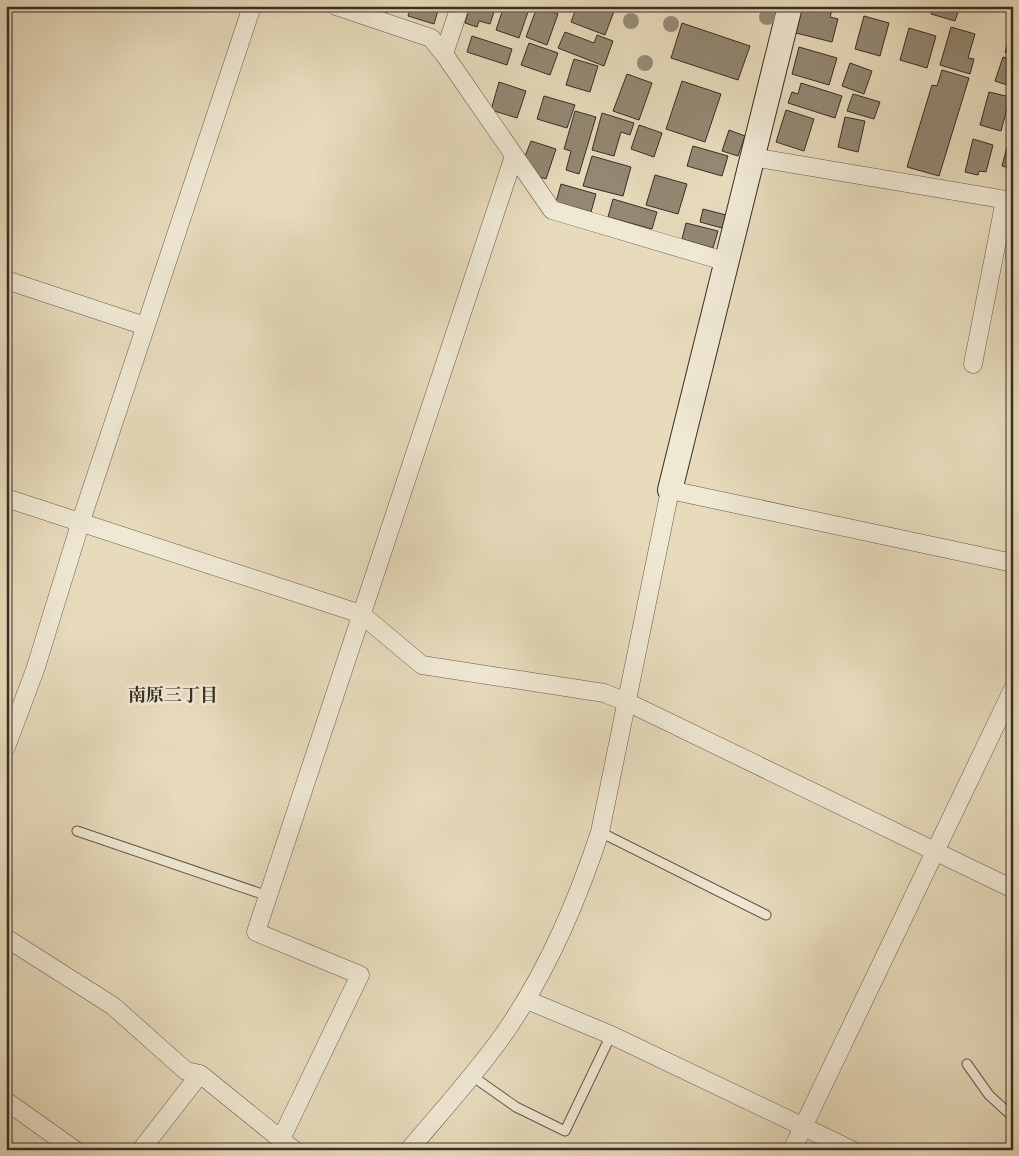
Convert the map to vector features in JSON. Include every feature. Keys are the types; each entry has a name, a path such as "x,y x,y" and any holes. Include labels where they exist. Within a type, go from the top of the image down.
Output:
{"street":[{"path":"6,747 35,670 81,521 252,6"},
{"path":"336,6 432,38 552,210 726,262"},
{"path":"444,54 460,6"},
{"path":"408,1150 472,1076 527,1000 561,934 587,872 600,832 670,490 790,6"},
{"path":"6,938 112,1006 186,1071 200,1074 287,1144 360,975 256,932 360,614 514,156"},
{"path":"753,157 1009,201 973,364"},
{"path":"6,280 145,326"},
{"path":"670,490 1013,563"},
{"path":"6,498 360,614 422,665 604,693 627,702 1013,889"},
{"path":"792,1150 1013,690"},
{"path":"527,1000 611,1035 852,1150"},
{"path":"141,1150 200,1074"},
{"path":"6,1101 75,1150"}],"lane":[{"path":"77,831 268,896"},
{"path":"600,832 766,916"},
{"path":"472,1076 516,1107 565,1131 611,1035"},
{"path":"967,1064 989,1096 1013,1117"}],"building":[{"path":"366,6 389,6 387,13"},
{"path":"411,6 439,7 434,24 408,16"},
{"path":"470,6 496,6 490,24 479,21 477,27 465,23"},
{"path":"504,6 530,6 519,38 496,30"},
{"path":"577,6 616,6 605,35 571,22"},
{"path":"815,6 833,6 830,17 838,19 832,42 796,33 802,8 814,11"},
{"path":"934,6 960,6 955,21 931,14"},
{"path":"537,7 558,14 547,45 526,37"},
{"path":"864,16 889,23 880,56 855,49"},
{"path":"682,23 750,46 738,80 671,58"},
{"path":"951,27 975,34 968,58 974,59 970,74 940,65"},
{"path":"909,28 936,36 927,68 900,60"},
{"path":"1013,28 1013,55 1005,52"},
{"path":"565,32 594,43 597,35 613,41 604,66 558,48"},
{"path":"472,36 512,49 507,65 467,52"},
{"path":"529,43 558,53 550,75 521,65"},
{"path":"799,47 837,58 829,85 792,74"},
{"path":"1003,57 1013,60 1013,87 995,81"},
{"path":"574,59 598,66 590,92 566,85"},
{"path":"850,63 872,71 864,94 842,86"},
{"path":"942,70 969,78 939,176 907,167 932,85 937,86"},
{"path":"627,74 652,83 639,120 613,111"},
{"path":"682,81 721,94 705,142 666,129"},
{"path":"499,82 526,91 517,118 491,110"},
{"path":"801,83 842,96 835,118 788,103 792,92 798,94"},
{"path":"989,92 1010,97 1001,131 980,125"},
{"path":"853,94 880,102 874,119 847,111"},
{"path":"544,96 575,105 567,128 537,119"},
{"path":"786,110 814,119 804,151 776,142"},
{"path":"575,111 596,117 579,174 566,170 571,151 564,149"},
{"path":"602,113 634,123 630,135 621,132 614,156 592,150"},
{"path":"845,117 865,121 858,152 838,147"},
{"path":"639,125 662,133 654,157 631,149"},
{"path":"729,130 745,136 738,156 722,151"},
{"path":"973,139 993,145 986,172 979,171 978,175 965,172"},
{"path":"1009,139 1013,140 1013,169 1002,166"},
{"path":"531,141 556,149 546,179 537,176 524,159"},
{"path":"693,146 728,156 722,176 687,166"},
{"path":"592,156 631,167 623,196 583,186"},
{"path":"655,175 687,184 678,214 646,205"},
{"path":"561,184 596,194 591,212 556,202"},
{"path":"613,199 657,212 652,229 608,217"},
{"path":"703,209 726,215 722,228 700,222"},
{"path":"686,223 718,231 713,248 682,239"}],"district":[{"name":"南原三丁目","path":"173,695"}]}
